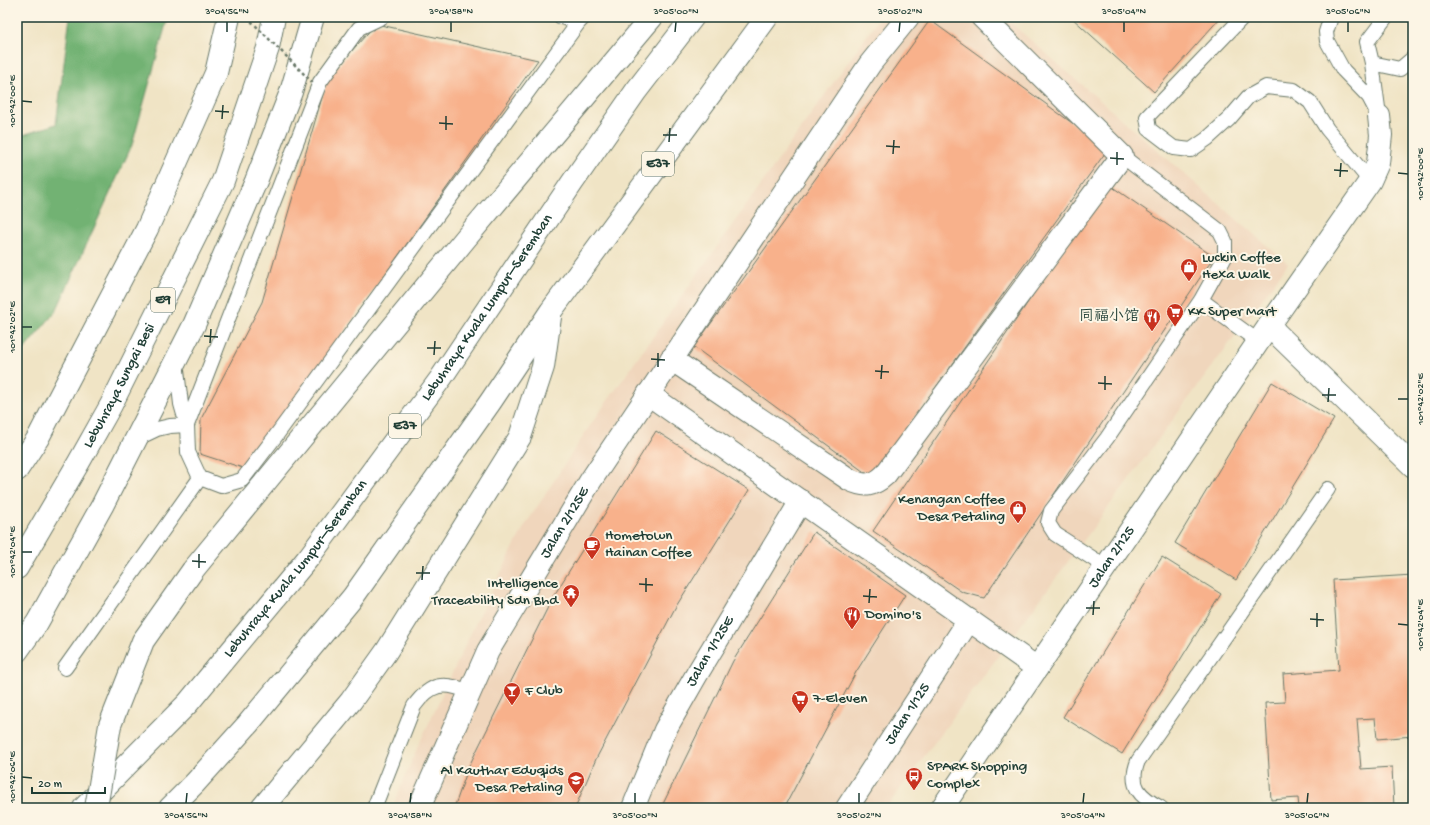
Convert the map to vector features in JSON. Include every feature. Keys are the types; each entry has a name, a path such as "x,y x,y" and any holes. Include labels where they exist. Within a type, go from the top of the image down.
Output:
{"main road":[{"path":"17,470 38,438 147,229 216,73 229,17"},
{"name":"Lebuhraya Sungai Besi","path":"17,568 111,405 223,181 268,48 274,17"},
{"path":"17,651 37,623 102,506 194,325 250,195 288,100 313,17"},
{"path":"96,808 110,725 143,641 193,570 466,238 652,17"},
{"name":"Lebuhraya Kuala Lumpur–Seremban","path":"84,808 188,703 309,557 440,378 636,91 694,17"},
{"name":"E37","path":"170,808 195,783 248,724 353,597 491,401 551,311 767,17"},
{"name":"Jalan 2/125E","path":"419,808 492,644 590,480 870,64 908,17"},
{"path":"671,359 850,480 859,484 869,485 878,481 889,469 1122,156 982,17"},
{"name":"Jalan 2/125","path":"942,808 1264,334 1370,181 1378,163 1381,135 1379,116"},
{"path":"262,808 351,701 386,652 520,437 543,367 551,311"},
{"path":"1264,334 1413,466"},
{"path":"648,394 1037,668"},
{"name":"Jalan 1/125E","path":"633,808 665,730 800,501"},
{"name":"Jalan 1/125","path":"847,808 969,620"}],"lane":[{"path":"187,425 320,82 359,28 382,17"},
{"path":"176,361 181,404 187,425 188,452 200,478 221,486 242,480 289,419 582,20 561,17"},
{"path":"1243,17 1147,117 1149,129 1174,148 1192,150 1207,139 1229,119 1248,97 1266,87 1294,90 1310,102 1327,129 1370,181"},
{"path":"1332,17 1326,32 1327,41 1343,70 1369,97 1379,116"},
{"path":"1379,116 1372,63 1367,42 1386,17"},
{"path":"1372,63 1400,69 1413,58"},
{"path":"1106,567 1055,534 1048,523 1051,511 1106,438 1200,300 1225,257 1225,241 1220,231 1122,156"},
{"path":"1200,300 1264,334"},
{"path":"135,439 157,429 170,426 187,425"},
{"path":"65,668 200,478"},
{"path":"1161,808 1144,797 1137,790 1133,780 1134,770 1138,761 1328,489"},
{"path":"374,808 414,706 423,694 435,687 445,686 455,686 470,692"}],"path":[{"path":"247,17 313,83"}],"shaded area":[{"path":"880,17 1004,17 1288,264 886,808 392,808 418,746 478,618 524,527 589,427"}],"green space":[{"path":"70,17 168,17 132,145 56,311 17,358 17,137 56,124"}],"building":[{"path":"1071,17 1221,17 1154,92"},
{"path":"930,20 1108,149 871,477 694,347"},
{"path":"376,24 538,60 246,469 200,454 201,419 262,302 328,77"},
{"path":"1108,184 1214,257 984,598 962,592 873,531"},
{"path":"1272,382 1334,419 1236,580 1175,543"},
{"path":"656,431 749,490 675,608 596,759 575,808 454,808 469,766 553,597"},
{"path":"814,532 905,595 856,672 784,808 661,808 733,661"},
{"path":"1162,557 1221,594 1122,754 1063,717"},
{"path":"1413,575 1413,736 1377,739 1375,718 1357,719 1361,769 1392,767 1394,808 1299,808 1298,798 1271,800 1265,703 1285,702 1283,674 1339,670 1333,580"}],"place":[{"name":"Luckin Coffee Hexa Walk","path":"1189,282"},
{"name":"KK Super Mart","path":"1175,327"},
{"name":"同福小馆","path":"1152,332"},
{"name":"Kenangan Coffee Desa Petaling","path":"1018,524"},
{"name":"Hometown Hainan Coffee","path":"592,560"},
{"name":"Intelligence Traceability Sdn Bhd","path":"571,608"},
{"name":"Domino's","path":"852,630"},
{"name":"F Club","path":"512,706"},
{"name":"7-Eleven","path":"800,714"},
{"name":"SPARK Shopping Complex","path":"914,791"},
{"name":"Al Kauthar Eduqids Desa Petaling","path":"576,795"}]}
